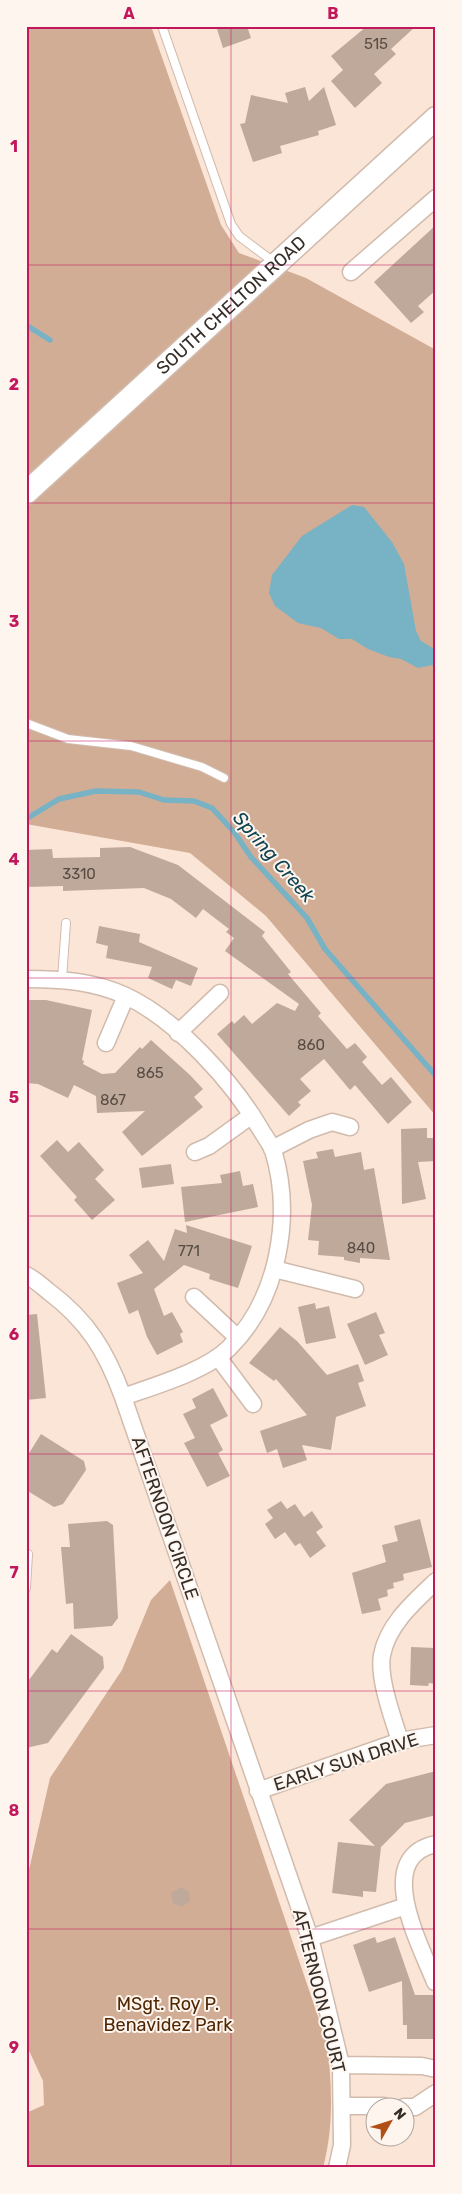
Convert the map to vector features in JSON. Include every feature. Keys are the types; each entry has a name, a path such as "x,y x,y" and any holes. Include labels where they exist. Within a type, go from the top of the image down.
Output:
{"main road":[{"name":"SOUTH CHELTON ROAD","path":"26,494 436,118"}],"street":[{"path":"351,272 436,198"},
{"path":"26,979 62,979 100,986 126,996 152,1011 209,1062 252,1115 272,1149 282,1209 274,1269 264,1298 252,1319 238,1338 218,1357 177,1377 124,1397"},
{"path":"178,1033 220,993"},
{"path":"106,1043 126,996"},
{"path":"195,1152 209,1146 252,1115"},
{"path":"272,1149 309,1130 332,1122 350,1127"},
{"path":"274,1269 355,1289"},
{"name":"AFTERNOON CIRCLE","path":"26,1274 67,1305 86,1325 111,1364 124,1397 258,1791"},
{"path":"194,1297 238,1338"},
{"path":"218,1357 252,1404"},
{"path":"400,1741 384,1688 382,1655 392,1630 406,1610 436,1581"},
{"name":"EARLY SUN DRIVE","path":"258,1791 400,1741 436,1735"},
{"name":"AFTERNOON COURT","path":"258,1791 310,1938 341,2065 342,2145 338,2168"},
{"path":"435,1982 406,1906 402,1883 410,1860 423,1847 436,1844"},
{"path":"310,1938 406,1906"},
{"path":"341,2065 422,2066 436,2069"},
{"path":"414,2107 436,2093"},
{"path":"342,2106 364,2106"}],"lane":[{"path":"162,26 231,224 240,236 276,264"},
{"path":"26,723 68,739 131,746 202,767 224,778"},
{"path":"62,979 66,923"},
{"path":"26,1554 28,1554 26,1588"}],"green space":[{"path":"26,26 151,26 221,225 239,253 306,278 436,350 436,1116 266,916 190,853 26,824"},
{"name":"MSgt. Roy P. Benavidez Park","path":"170,1580 327,2043 331,2106 327,2153 323,2168 26,2168 26,2113 44,2105 43,2081 26,2044 26,1883 50,1778 122,1670 151,1600"}],"water":[{"path":"352,505 364,507 392,542 404,564 416,631 421,641 436,650 436,667 432,665 418,668 401,659 389,657 368,649 352,639 339,639 321,628 298,623 275,606 269,593 272,575 302,536"}],"building":[{"path":"216,26 247,26 251,38 223,48"},
{"path":"367,26 416,26 391,49 396,54 374,74 382,83 355,108 331,81 343,70 331,56"},
{"path":"305,87 309,101 324,87 336,125 318,131 319,135 280,146 282,153 253,162 240,124 245,123 251,95 288,103 285,93"},
{"path":"436,225 436,290 418,306 424,312 411,323 374,282"},
{"path":"130,847 178,865 265,932 262,936 291,972 288,974 321,1013 318,1016 347,1049 355,1043 367,1057 362,1062 382,1085 391,1077 412,1102 388,1124 355,1085 350,1090 324,1059 300,1079 311,1091 298,1102 301,1105 289,1116 217,1034 232,1021 234,1024 244,1015 252,1024 277,1003 295,1011 299,1004 225,951 234,938 226,932 229,929 203,909 196,918 171,899 144,888 63,891 63,886 26,887 26,850 52,849 53,858 100,857 100,848"},
{"path":"99,926 140,934 139,942 198,968 191,986 176,980 172,989 148,978 152,967 106,958 108,946 96,943"},
{"path":"26,1000 46,1000 92,1010 82,1060 84,1061 83,1064 102,1074 115,1073 140,1047 142,1049 151,1040 203,1089 194,1097 203,1107 142,1156 122,1132 145,1111 97,1113 96,1096 74,1085 68,1098 38,1084 26,1083"},
{"path":"427,1128 427,1138 436,1138 436,1161 418,1162 426,1199 402,1204 401,1129"},
{"path":"57,1140 68,1152 79,1142 104,1170 95,1179 115,1200 92,1220 74,1200 77,1197 40,1156"},
{"path":"333,1149 335,1157 361,1152 364,1170 374,1168 390,1260 360,1258 360,1263 344,1260 344,1257 318,1255 319,1241 308,1240 312,1205 303,1161 318,1158 316,1152"},
{"path":"171,1164 174,1184 142,1188 139,1168"},
{"path":"240,1171 243,1186 253,1184 258,1207 185,1222 181,1187 222,1183 220,1175"},
{"path":"186,1225 252,1246 238,1288 209,1279 210,1274 184,1265 154,1289 164,1316 172,1312 183,1332 180,1334 183,1342 157,1355 147,1337 138,1310 129,1314 117,1283 143,1273 129,1255 148,1240 164,1261 175,1229 187,1233"},
{"path":"315,1303 316,1309 329,1306 336,1338 306,1344 298,1307"},
{"path":"376,1312 385,1333 379,1335 388,1355 365,1365 347,1324"},
{"path":"37,1314 46,1398 26,1400 26,1315"},
{"path":"280,1327 297,1341 327,1375 358,1364 364,1381 358,1383 366,1406 336,1417 331,1450 302,1445 307,1460 283,1468 277,1449 267,1453 260,1431 307,1415 276,1379 274,1381 249,1363"},
{"path":"213,1388 228,1416 210,1425 223,1450 218,1453 230,1476 207,1487 184,1443 195,1438 183,1414 196,1408 192,1399"},
{"path":"41,1434 84,1461 86,1470 63,1504 54,1507 26,1490 26,1458"},
{"path":"281,1501 287,1509 295,1504 304,1517 312,1511 323,1527 316,1532 326,1546 310,1558 300,1543 295,1546 285,1532 275,1539 265,1524 273,1518 267,1510"},
{"path":"420,1519 432,1567 403,1574 404,1580 393,1583 394,1588 387,1590 388,1596 378,1599 381,1610 362,1614 352,1573 386,1562 382,1545 398,1541 394,1526"},
{"path":"107,1521 113,1525 118,1618 112,1626 74,1629 73,1603 66,1604 61,1547 70,1547 68,1524"},
{"path":"71,1634 103,1657 104,1668 48,1743 26,1748 26,1684 52,1649 57,1653"},
{"path":"411,1647 436,1648 436,1684 429,1683 428,1686 410,1685"},
{"path":"436,1771 436,1815 405,1823 381,1847 376,1892 363,1891 363,1897 332,1893 338,1842 375,1846 349,1820 386,1784"},
{"path":"181,1887 189,1892 190,1901 182,1907 173,1903 171,1893"},
{"path":"375,1937 377,1943 395,1937 415,1995 436,1995 436,2039 407,2039 407,2025 403,2025 402,1981 369,1992 353,1945"}],"waterway":[{"path":"26,325 50,340"},
{"name":"Spring Creek","path":"26,819 59,799 96,791 139,792 164,800 194,801 212,808 234,832 251,857 307,918 325,949 436,1076"}]}
